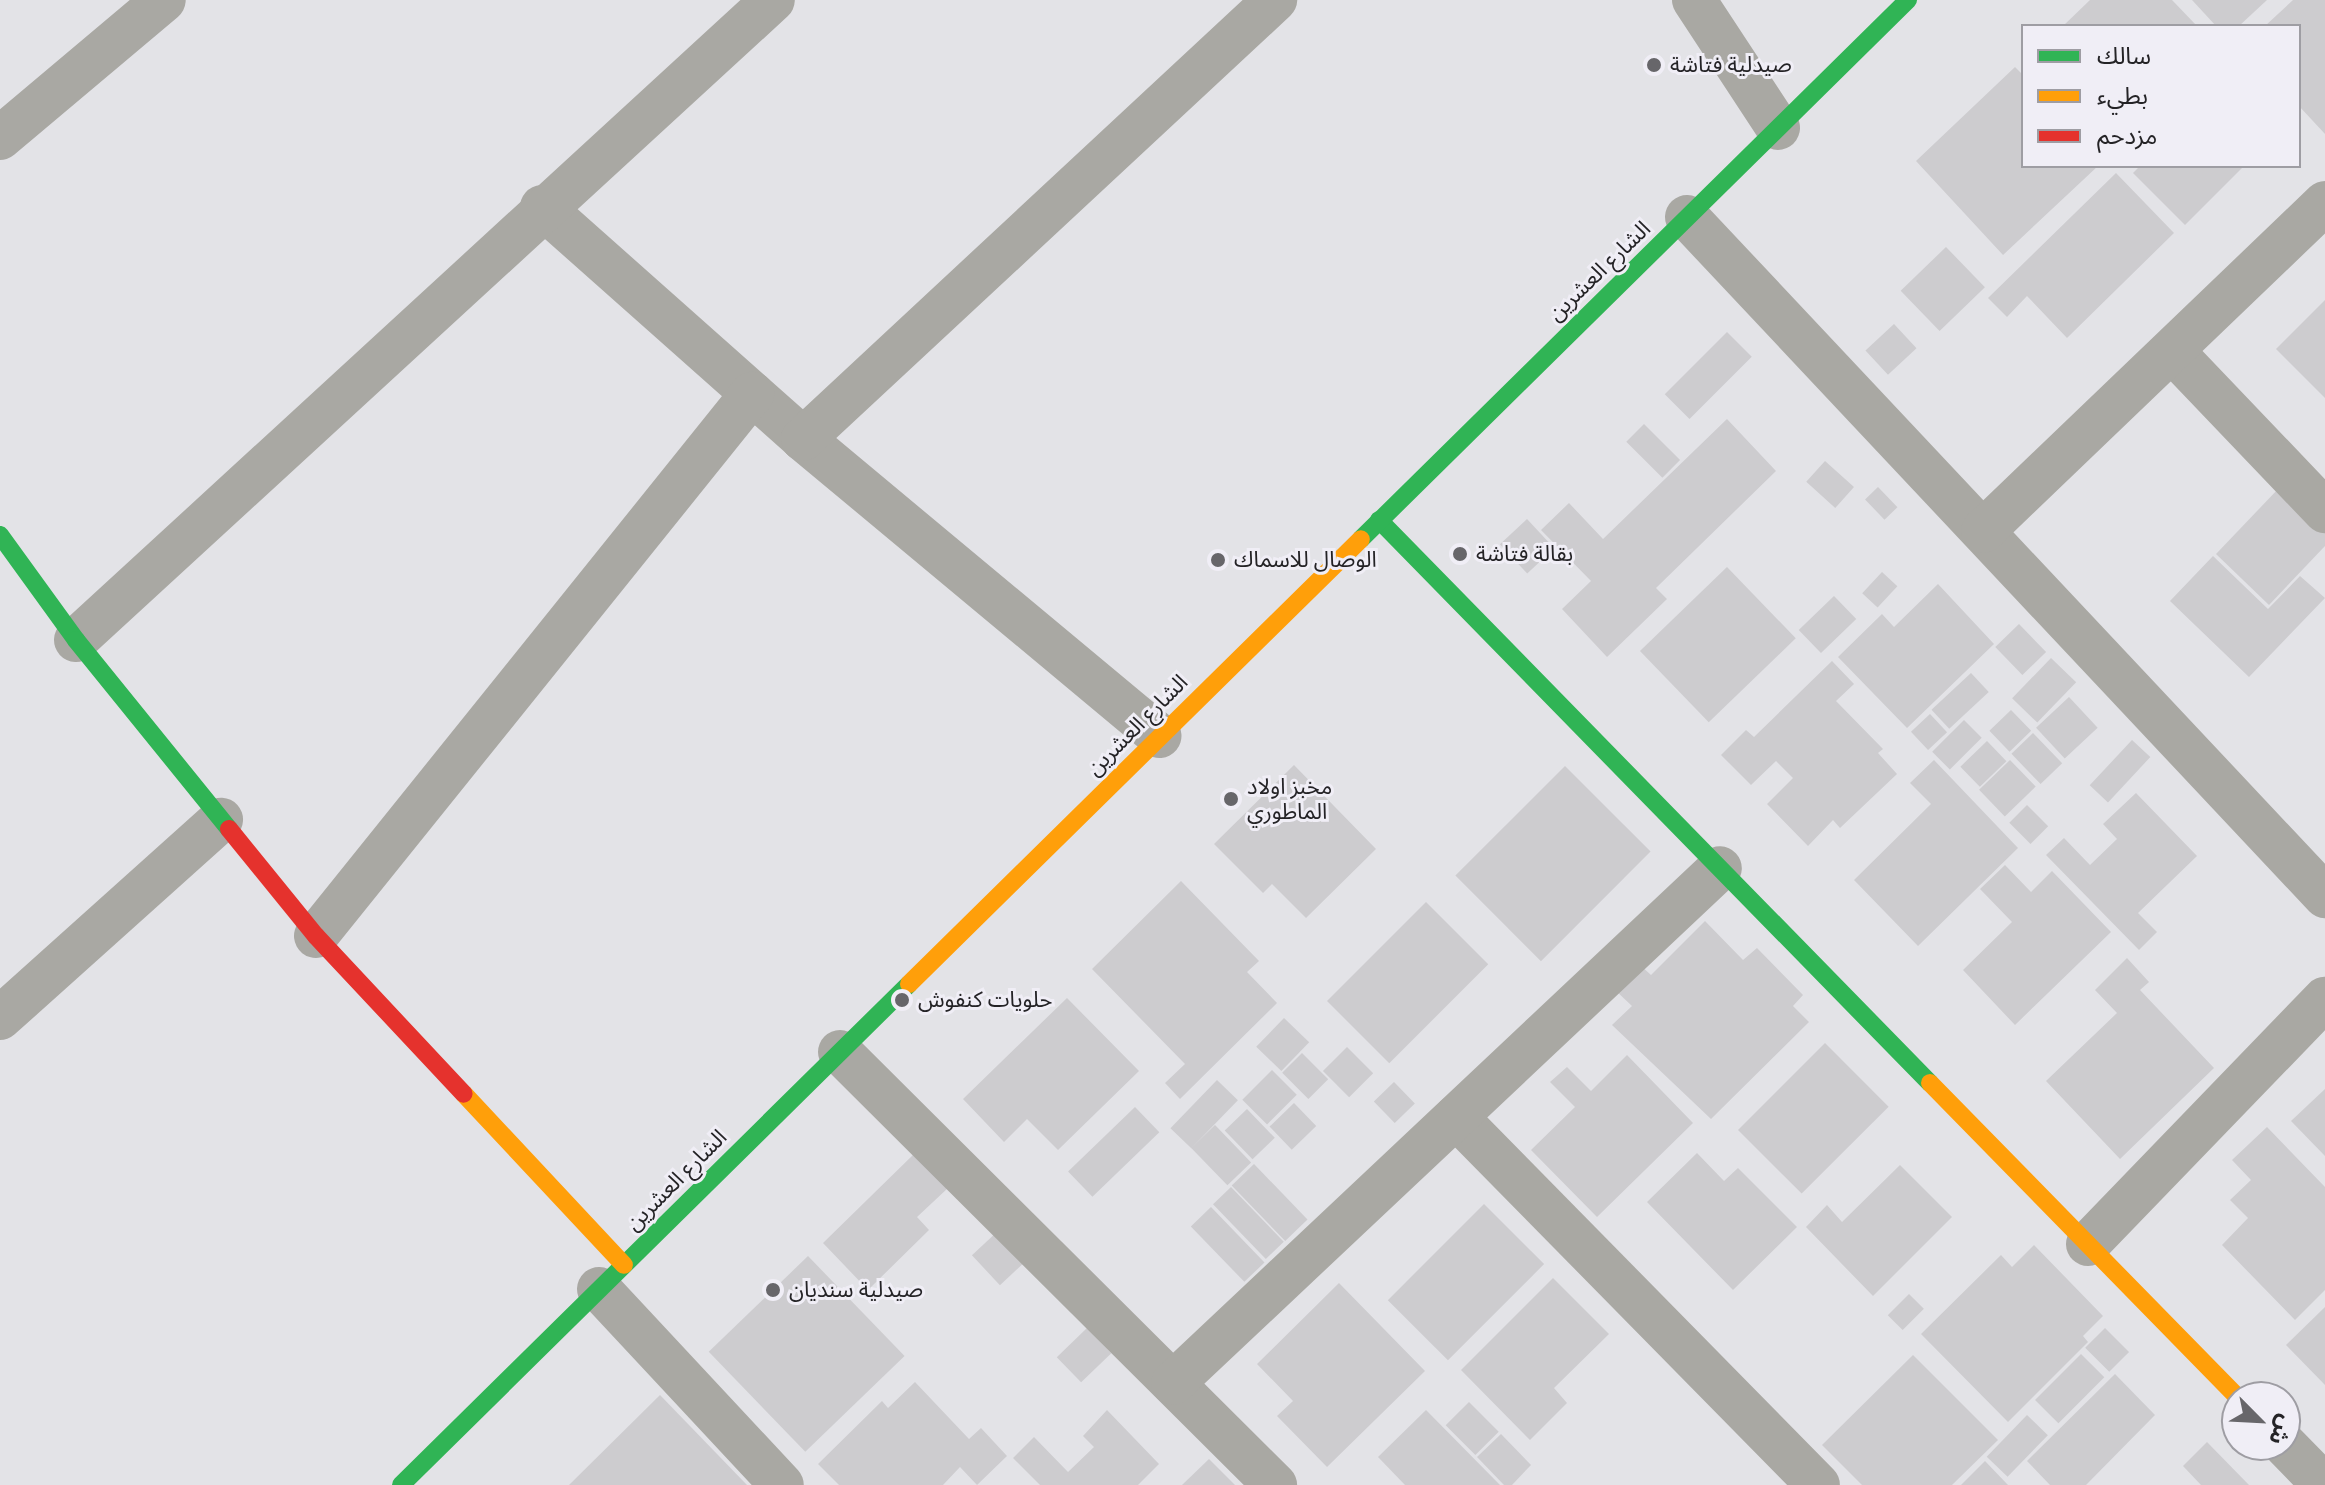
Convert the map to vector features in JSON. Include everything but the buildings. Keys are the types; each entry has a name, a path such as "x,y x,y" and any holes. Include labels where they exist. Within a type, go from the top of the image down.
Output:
{"street":[{"path":"0,138 164,0"},
{"path":"76,640 542,207 773,0"},
{"path":"803,439 1275,0"},
{"path":"1694,0 1778,128"},
{"name":"الشارع العشرين","path":"401,1485 1908,0"},
{"path":"1983,531 2174,353 2325,203"},
{"path":"542,207 803,439 1160,736"},
{"path":"1687,217 2325,896"},
{"path":"2174,353 2325,511"},
{"path":"316,936 752,394"},
{"path":"1379,520 2222,1381"},
{"path":"0,535 76,640 316,936 612,1277 782,1485"},
{"path":"0,1018 221,820"},
{"path":"1173,1383 1720,868"},
{"path":"2088,1244 2325,999"},
{"path":"840,1052 1275,1485"},
{"path":"1456,1117 1818,1485"},
{"path":"2301,1461 2324,1485"}],"traffic: fast":[{"path":"1361,539 1908,0"},
{"path":"1379,520 1930,1083"},
{"path":"0,535 76,640 229,829"},
{"path":"401,1485 909,984"}],"traffic: slow":[{"path":"909,984 1361,539"},
{"path":"1930,1083 2222,1381"},
{"path":"464,1094 624,1265"}],"traffic: jam":[{"path":"229,829 316,936 464,1094"}],"place":[{"name":"صيدلية فتاشة","path":"1654,65"},
{"name":"بقالة فتاشة","path":"1460,554"},
{"name":"الوصال للاسماك","path":"1218,560"},
{"name":"مخبز اولاد الماطوري","path":"1231,799"},
{"name":"حلويات كنفوش","path":"902,1000"},
{"name":"صيدلية سنديان","path":"773,1290"}]}
